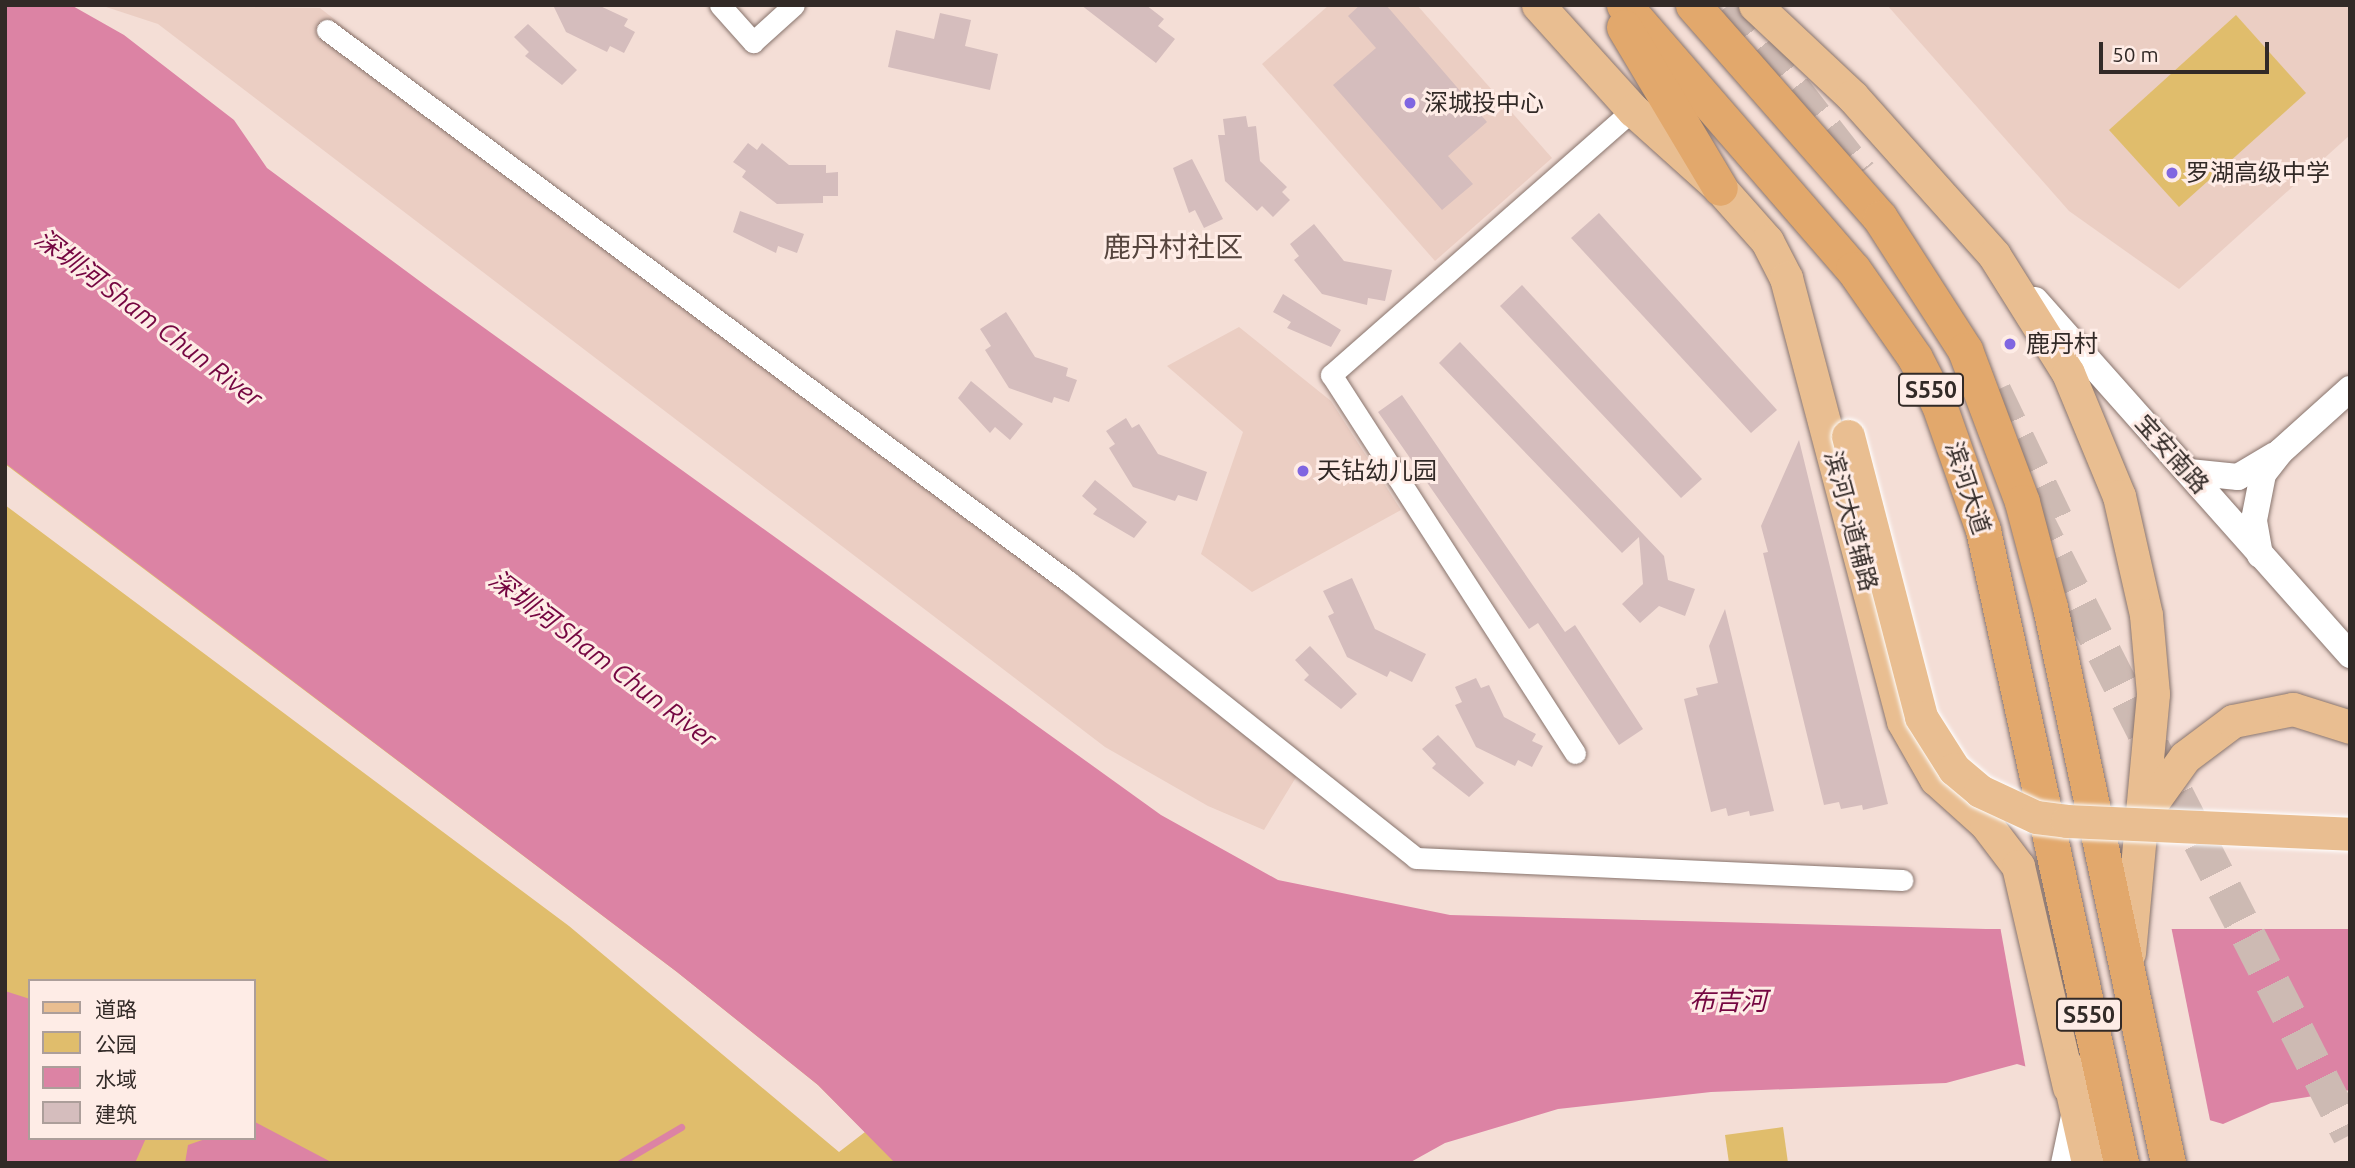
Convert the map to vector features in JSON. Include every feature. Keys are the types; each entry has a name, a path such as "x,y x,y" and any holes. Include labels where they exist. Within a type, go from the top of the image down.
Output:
{"highway":[{"path":"1611,5 1720,188"},
{"name":"滨河大道","path":"1624,5 1807,211 1915,358 1962,461 1983,530 2036,766 2039,867"},
{"name":"滨河大道","path":"1693,5 1880,218 1965,350 2022,502 2050,607 2101,869 2128,976"},
{"name":"S550","path":"2039,867 2121,1163"},
{"name":"S550","path":"2128,976 2166,1154"}],"main road":[{"name":"滨河大道辅路","path":"1538,5 1633,110 1720,188 1767,242 1799,320 1907,730 1936,779 1994,833 2039,867 2071,1098 2088,1163"},
{"path":"1755,5 1852,96 1994,255 2068,373 2119,496 2136,560 2153,694 2128,976"},
{"path":"1767,242 1794,276 1819,324 1922,717 1954,769 1980,791 2036,817 2067,821 2350,834"},
{"path":"2136,870 2150,802 2179,763 2214,732 2233,720 2277,709 2310,712 2350,727"}],"street":[{"path":"720,5 753,42 794,5"},
{"path":"327,30 1058,574 1416,858 1903,880"},
{"path":"1575,753 1331,375 1633,110"},
{"name":"宝安南路","path":"1994,255 2350,654"},
{"path":"2260,555 2254,520 2263,474 2280,452 2350,389"},
{"path":"2189,472 2238,477 2280,452"},
{"path":"2061,1163 2071,1098"}],"shaded area":[{"path":"100,5 320,8 1298,774 1264,830 1208,806 1105,747 158,24"},
{"name":"深城投中心","path":"1329,5 1417,5 1552,158 1435,261 1262,64"},
{"name":"罗湖高级中学","path":"1887,5 2350,5 2350,135 2179,289 2069,211"},
{"name":"天钻幼儿园","path":"1239,327 1331,401 1401,510 1252,592 1201,554 1243,432 1167,366"}],"green space":[{"path":"2236,15 2306,93 2179,207 2109,130"},
{"path":"5,415 953,1163 5,1163 5,505 569,926 839,1152 865,1132 818,1085 677,972 5,464"},
{"path":"1783,1127 1788,1163 1729,1163 1725,1135"}],"water":[{"path":"5,5 71,5 124,35 234,120 267,168 433,291 1161,815 1278,880 1450,915 1986,929 2350,929 2350,1090 2271,1103 2223,1124 2017,1064 1946,1083 1711,1092 1558,1109 1445,1143 1409,1163 895,1163 818,1085 677,972 5,463"},
{"path":"5,991 28,998 28,1140 145,1140 135,1163 5,1163"},
{"path":"256,1123 333,1163 185,1163 188,1145 202,1140 256,1140"}],"pier":[{"path":"2000,926 2171,926 2211,1125 2026,1070"}],"building":[{"path":"553,5 598,5 628,19 624,26 635,32 624,53 610,46 607,52 566,32"},
{"path":"1081,5 1146,5 1164,19 1158,26 1175,39 1156,63"},
{"name":"深城投中心","path":"1360,5 1386,5 1487,122 1448,156 1473,184 1442,210 1333,85 1376,48 1348,16"},
{"path":"940,13 971,20 965,46 998,54 990,90 888,67 896,30 934,39"},
{"path":"528,24 577,70 562,85 525,56 529,52 514,37"},
{"path":"1246,116 1248,127 1256,126 1260,161 1287,187 1282,192 1290,200 1273,217 1262,206 1257,211 1225,181 1218,135 1225,135 1223,119"},
{"path":"748,143 757,150 762,143 789,165 826,165 826,173 838,172 838,196 823,196 823,203 777,204 742,177 746,171 733,162"},
{"path":"1192,159 1223,219 1204,228 1195,210 1189,213 1173,168"},
{"path":"740,211 804,234 797,253 778,246 776,253 733,232"},
{"path":"1599,213 1777,410 1751,433 1571,238"},
{"path":"1314,224 1344,261 1392,270 1385,301 1368,298 1367,305 1322,294 1294,260 1299,256 1290,244"},
{"path":"1522,285 1702,479 1681,498 1500,306"},
{"path":"1283,294 1341,330 1331,347 1287,328 1291,322 1273,312"},
{"path":"1006,312 1035,357 1068,368 1066,376 1077,380 1069,402 1054,397 1052,403 1009,388 985,350 991,346 980,329"},
{"path":"1460,342 1664,556 1668,580 1695,589 1685,616 1659,606 1640,623 1622,604 1643,584 1639,537 1622,553 1439,363"},
{"path":"971,381 1023,424 1010,440 995,427 990,433 958,398"},
{"path":"1402,395 1565,632 1575,625 1643,729 1619,745 1538,623 1529,629 1378,412"},
{"path":"1126,418 1132,428 1139,424 1158,454 1207,472 1197,501 1178,495 1175,501 1133,487 1109,448 1115,444 1106,431"},
{"path":"1799,440 1888,804 1863,810 1862,805 1841,809 1839,802 1824,805 1763,553 1768,552 1761,526"},
{"path":"1095,480 1147,522 1134,538 1093,514 1097,509 1082,496"},
{"path":"1352,578 1375,629 1426,654 1412,682 1390,671 1387,677 1347,657 1328,616 1334,613 1323,591"},
{"path":"1725,609 1774,811 1750,816 1749,811 1728,816 1726,808 1711,812 1684,699 1698,695 1696,688 1718,683 1709,646"},
{"path":"1310,646 1357,694 1341,709 1304,680 1309,675 1295,660"},
{"path":"1476,678 1481,688 1489,685 1504,717 1536,734 1532,741 1543,746 1532,767 1518,760 1515,766 1476,747 1455,705 1462,702 1455,687"},
{"path":"1438,735 1484,783 1469,797 1432,768 1436,764 1422,749"}],"waterway":[{"path":"620,1163 681,1127"}],"tunnel":[{"path":"1728,5 1860,174"},
{"path":"1994,391 2061,530"},
{"path":"2032,511 2350,1135"}],"place":[{"name":"深城投中心","path":"1410,103"},
{"name":"罗湖高级中学","path":"2172,173"},
{"name":"鹿丹村","path":"2010,344"},
{"name":"天钻幼儿园","path":"1303,471"}],"district":[{"name":"鹿丹村社区","path":"1173,247"}],"water label":[{"name":"深圳河 Sham Chun River","path":"149,318"},
{"name":"深圳河 Sham Chun River","path":"603,659"},
{"name":"布吉河","path":"1728,1001"}]}
